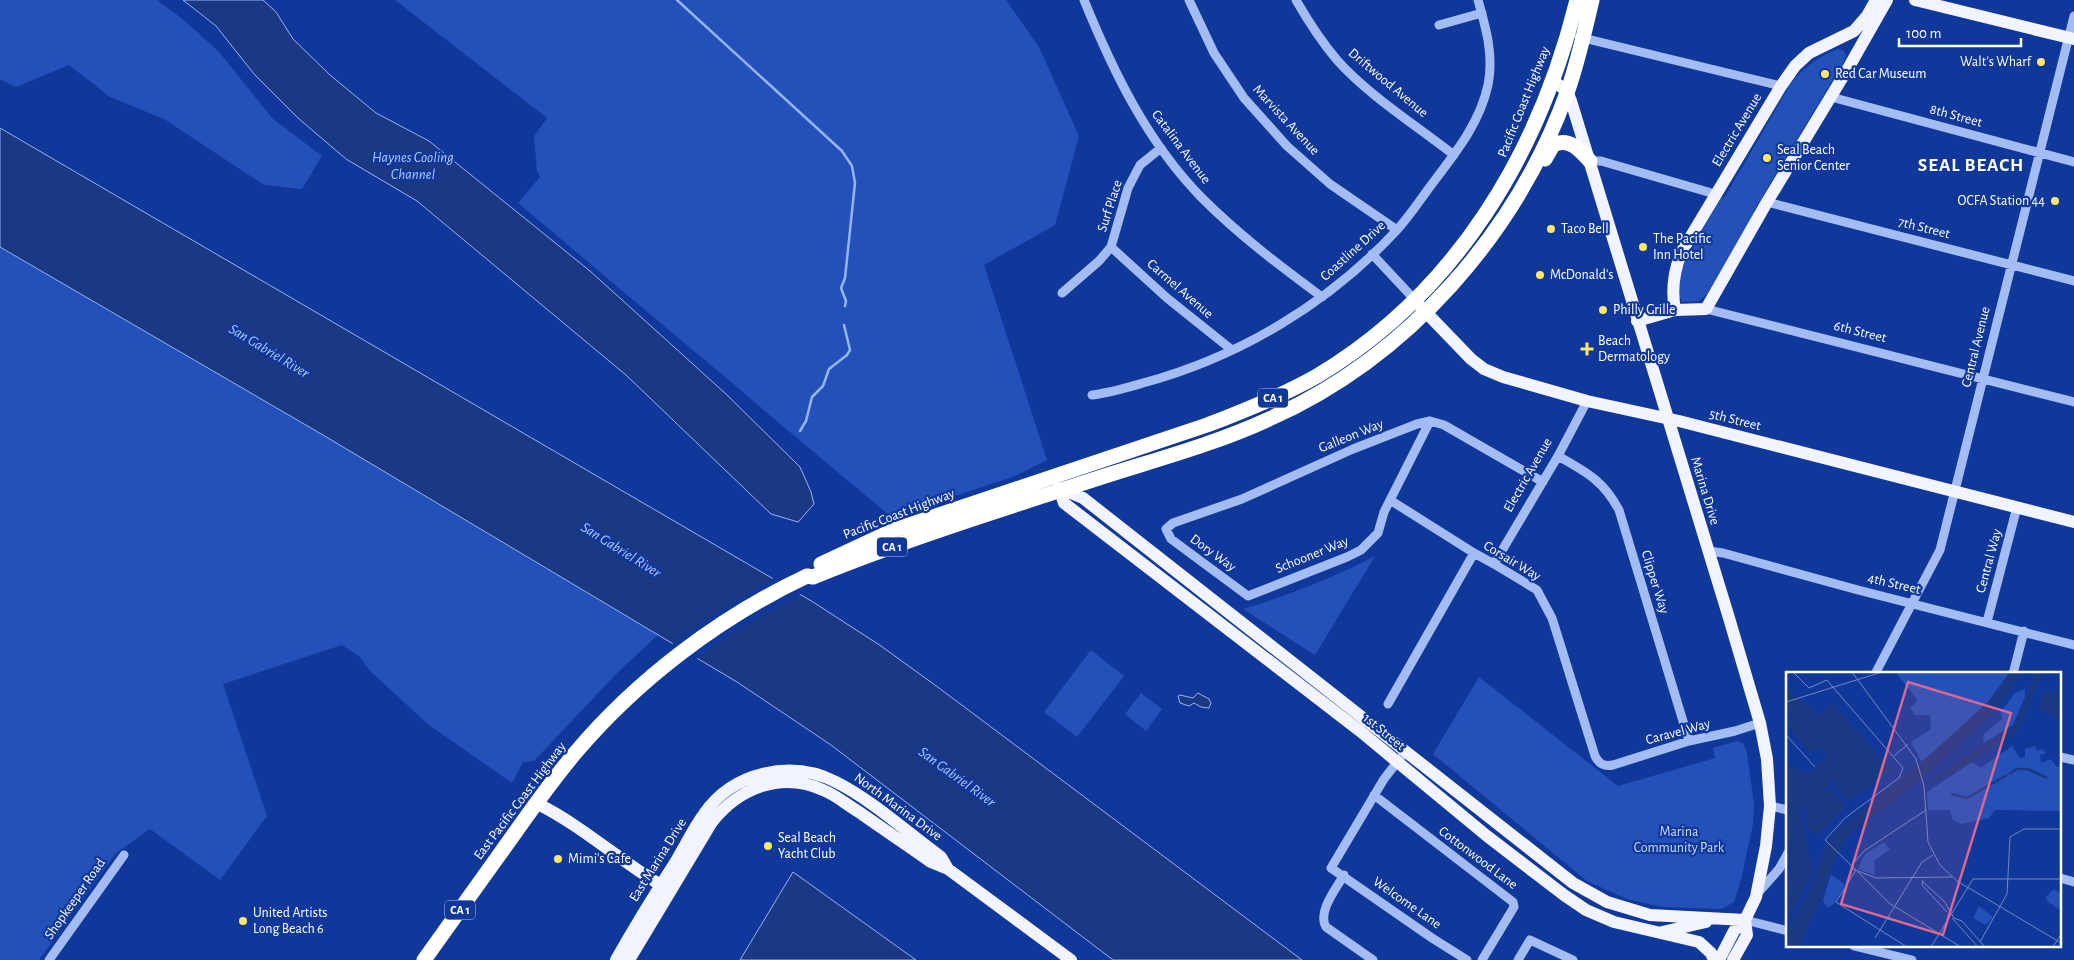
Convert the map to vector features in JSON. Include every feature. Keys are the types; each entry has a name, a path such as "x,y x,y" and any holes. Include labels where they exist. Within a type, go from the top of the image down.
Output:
{"highway":[{"name":"Pacific Coast Highway","path":"805,576 810,570 894,530 1207,426 1252,408 1316,376 1369,340 1415,300 1463,246 1510,176 1525,147 1553,81 1577,0"},
{"name":"Pacific Coast Highway","path":"805,576 813,577 857,559 1215,440 1269,419 1314,396 1352,373 1375,356 1426,312 1449,288 1476,256 1511,206 1537,161 1568,91 1592,0"},
{"path":"1511,206 1523,198 1551,148 1556,144 1560,142 1570,144 1590,161"},
{"path":"1463,246 1476,256"},
{"name":"East Pacific Coast Highway","path":"424,960 536,803 577,750 604,722 671,662 722,624 805,576"}],"main road":[{"name":"Electric Avenue","path":"1675,310 1673,299 1674,277 1677,262 1682,251 1781,86 1795,66 1809,53 1854,30 1867,16 1876,0"},
{"path":"1706,309 1887,0"},
{"path":"1915,0 2072,39"},
{"path":"1833,42 1844,41 1851,46 1853,50 1850,66"},
{"path":"1553,81 1568,91"},
{"name":"Marina Drive","path":"1568,91 1760,723 1767,759 1770,806 1766,846 1756,897 1745,920 1734,931 1719,960"},
{"name":"5th Street","path":"1415,300 1453,342 1484,369 1503,377 1587,401 1667,418 2074,522"},
{"name":"6th Street","path":"1637,321 1675,310 1706,309"},
{"name":"1st Street","path":"1047,479 1060,490 1083,498 1556,870 1589,892 1607,902 1650,915 1745,920"},
{"name":"1st Street","path":"1060,490 1064,503 1360,731 1487,836 1586,910 1614,922 1655,933 1717,919"},
{"name":"North Marina Drive","path":"740,789 782,783 810,786 823,790 930,862 948,870 1071,960"},
{"name":"East Marina Drive","path":"616,960 712,822 740,789"},
{"path":"536,803 556,813 666,888"},
{"name":"East Marina Drive","path":"628,960 666,888"},
{"name":"Marina Drive","path":"1733,960 1747,935 1745,920"},
{"path":"1655,933 1699,942 1712,953 1714,960"}],"street":[{"name":"Catalina Avenue","path":"1084,0 1123,87 1161,148 1201,197 1237,231 1322,297"},
{"name":"Marvista Avenue","path":"1189,0 1214,53 1244,98 1287,146 1330,184 1397,230"},
{"name":"Driftwood Avenue","path":"1296,0 1310,25 1338,61 1371,91 1454,155"},
{"name":"Coastline Drive","path":"1092,395 1107,394 1205,363 1280,325 1322,297 1397,230 1454,155 1477,119 1488,85 1489,38 1478,0"},
{"path":"1439,25 1482,13"},
{"name":"Central Avenue","path":"1876,672 1940,550 2039,153 2072,39 2074,16"},
{"path":"1567,35 1781,86"},
{"name":"8th Street","path":"1831,97 2074,162"},
{"name":"Surf Place","path":"1062,293 1099,261 1111,247 1128,188 1140,165 1161,148"},
{"path":"1590,161 1601,161 1715,194"},
{"name":"7th Street","path":"1767,202 2074,281"},
{"name":"Carmel Avenue","path":"1111,247 1167,298 1232,350"},
{"path":"1372,254 1415,300"},
{"name":"6th Street","path":"1706,309 2074,402"},
{"name":"Electric Avenue","path":"1494,564 1558,456 1587,401"},
{"path":"1430,421 1444,425 1543,482"},
{"name":"Schooner Way","path":"1248,596 1361,550 1378,532 1384,512 1430,421"},
{"name":"Galleon Way","path":"1166,529 1173,522 1242,499 1353,449 1417,424 1430,421"},
{"name":"Clipper Way","path":"1558,456 1601,483 1619,510 1690,741"},
{"name":"Corsair Way","path":"1390,500 1537,590 1552,618 1595,756 1604,766"},
{"name":"Central Way","path":"1987,622 2017,507"},
{"name":"Dory Way","path":"1166,529 1171,539 1248,596"},
{"name":"4th Street","path":"1708,551 1723,552 1858,590 2074,644"},
{"path":"1388,704 1474,553"},
{"path":"2014,672 2024,631"},
{"name":"Caravel Way","path":"1604,766 1613,765 1690,741 1735,732 1760,723"},
{"path":"1374,795 1406,751"},
{"name":"Welcome Lane","path":"1374,795 1331,868 1467,960"},
{"name":"Cottonwood Lane","path":"1374,795 1513,902 1514,907 1482,960"},
{"path":"1770,806 1786,810"},
{"name":"Shopkeeper Road","path":"49,960 124,855"},
{"path":"1756,897 1779,869 1786,857"},
{"path":"1344,875 1323,913 1322,921 1326,927 1373,960"},
{"name":"1st Street","path":"1745,920 1786,930"},
{"path":"1518,960 1530,940 1573,960"},
{"path":"1861,948 1912,960"}],"green space":[{"path":"0,0 157,0 185,21 219,52 272,118 322,156 302,189 264,185 164,119 110,97 69,65 16,87 0,79"},
{"path":"395,0 1006,0 1039,47 1079,136 1055,225 984,265 1047,460 1015,476 891,517 518,203 540,177 537,171 534,136 547,118"},
{"path":"1838,49 1843,50 1846,55 1844,61 1753,212 1755,213 1707,294 1699,301 1682,302 1681,298 1678,298 1681,271 1686,259 1721,198 1723,199 1726,195 1791,83 1812,63"},
{"path":"0,247 323,435 658,635 617,673 534,761 523,762 512,783 429,725 370,671 360,657 342,645 223,684 267,816 220,880 150,829 116,853 39,960 0,960"},
{"path":"1375,556 1315,655 1243,609 1310,586"},
{"path":"1091,650 1124,676 1077,737 1044,712"},
{"name":"Marina Community Park","path":"1479,677 1618,786 1715,758 1713,748 1737,741 1743,743 1747,753 1754,804 1753,824 1741,880 1734,902 1722,909 1662,907 1627,899 1587,881 1433,754"},
{"path":"1141,693 1162,709 1146,731 1125,714"}],"water":[{"name":"Haynes Cooling Channel","path":"183,0 263,0 276,12 293,39 330,75 376,113 429,141 590,271 726,394 800,467 814,504 798,522 771,514 626,375 417,201 346,159 298,118 254,74 216,26"},
{"name":"San Gabriel River","path":"0,128 813,602 881,646 939,688 1302,960 1113,960 831,745 737,682 323,435 0,247"},
{"path":"1198,693 1209,699 1211,703 1209,708 1201,707 1194,703 1189,706 1180,703 1178,696 1193,698"},
{"path":"793,872 916,960 740,960"}],"pier":[{"path":"775,577 802,593 733,633 695,660 671,645 694,627"}],"waterway":[{"path":"677,0 842,151 852,166 855,183 845,278 841,288 846,301 845,306"},
{"path":"800,431 806,421 812,397 823,386 829,369 847,355 850,350 844,325"}],"place":[{"name":"Walt's Wharf","path":"2041,62"},
{"name":"Red Car Museum","path":"1825,74"},
{"name":"Seal Beach Senior Center","path":"1767,158"},
{"name":"OCFA Station 44","path":"2055,201"},
{"name":"Taco Bell","path":"1551,229"},
{"name":"The Pacific Inn Hotel","path":"1643,247"},
{"name":"McDonald's","path":"1540,275"},
{"name":"Philly Grille","path":"1603,310"},
{"name":"Beach Dermatology","path":"1587,349"},
{"name":"Seal Beach Yacht Club","path":"768,846"},
{"name":"Mimi's Cafe","path":"558,859"},
{"name":"United Artists Long Beach 6","path":"243,921"}],"district":[{"name":"SEAL BEACH","path":"1971,165"}]}
